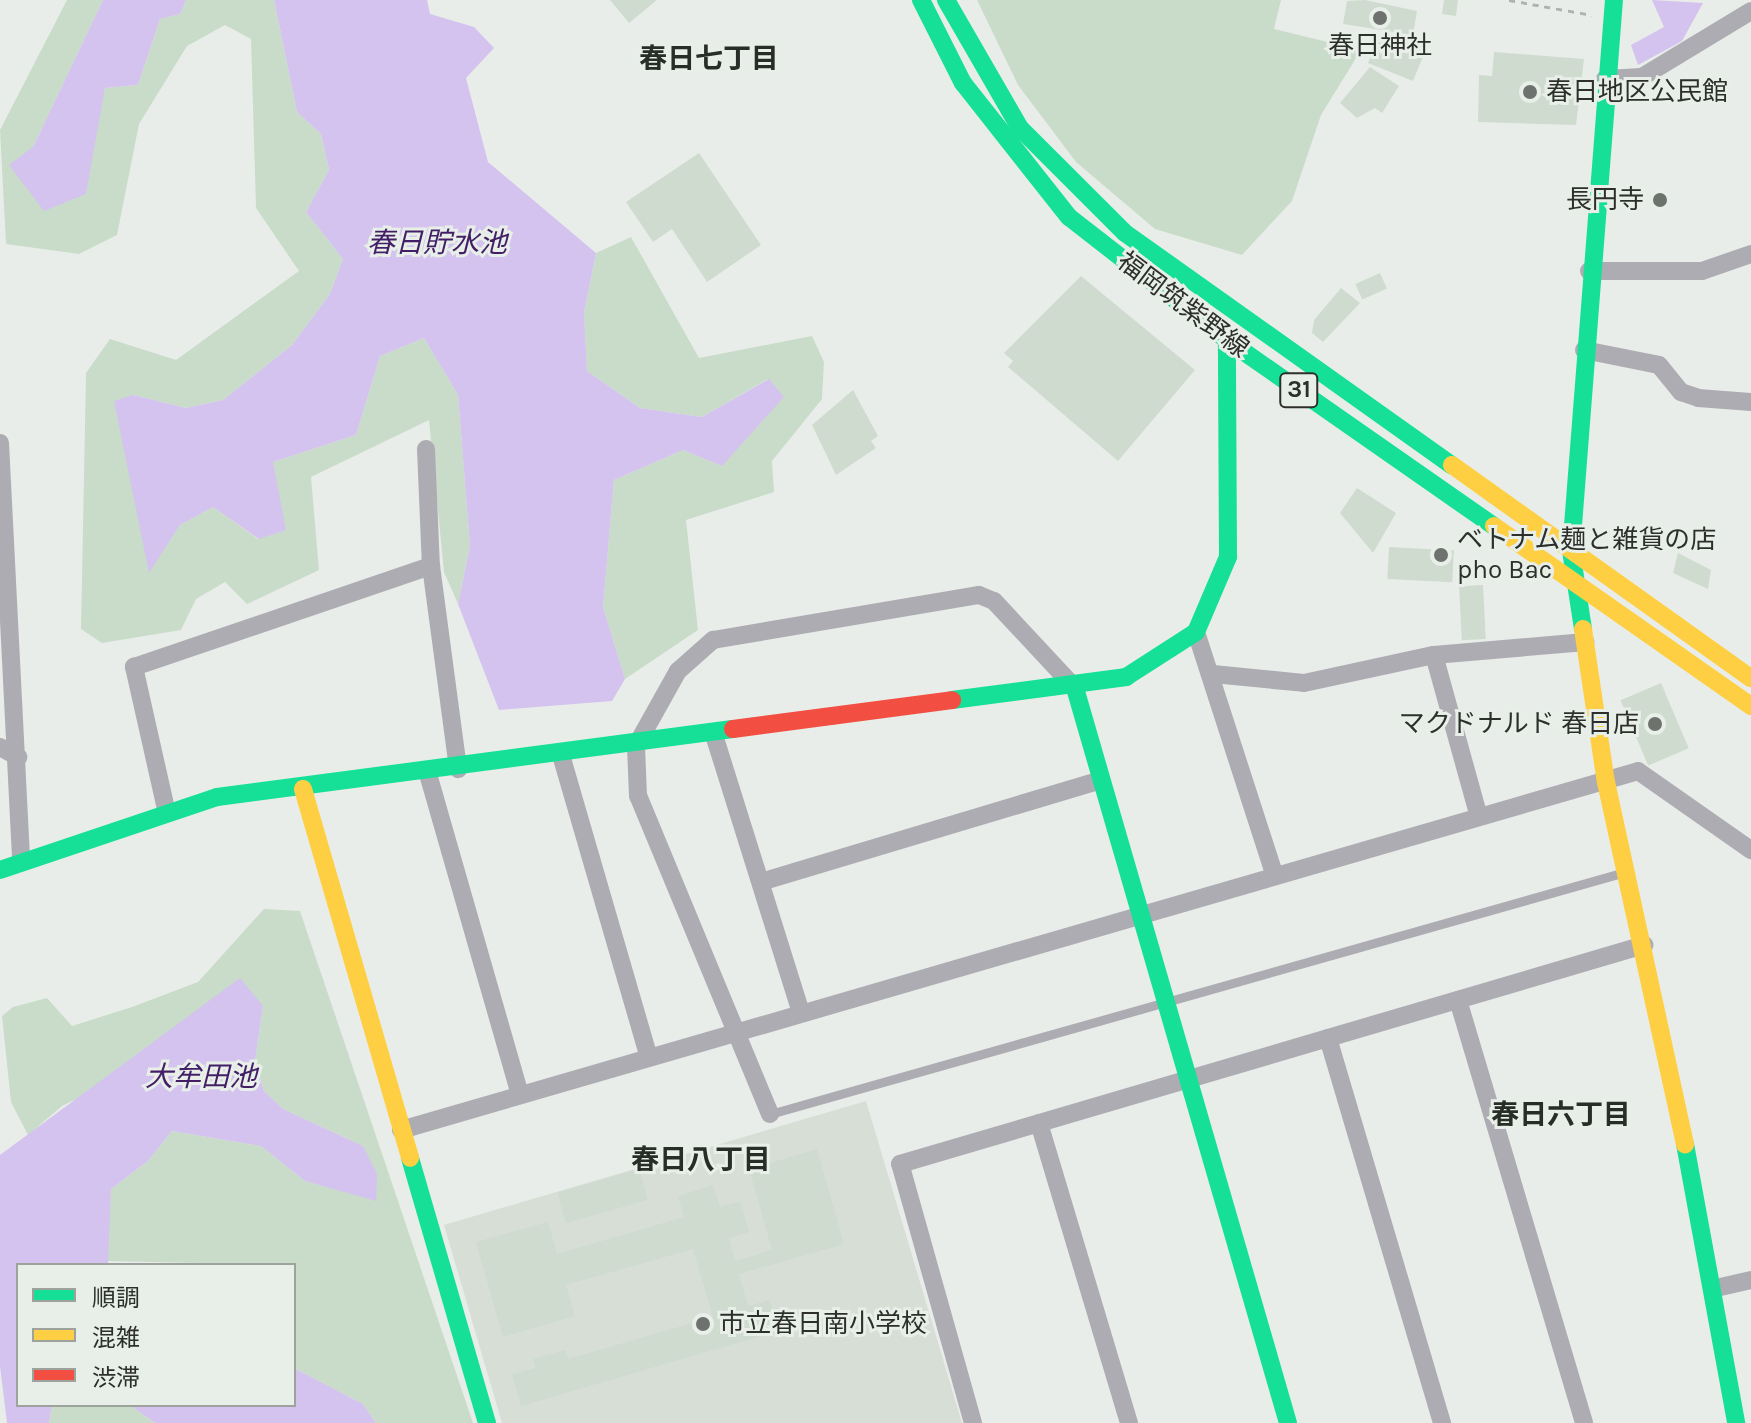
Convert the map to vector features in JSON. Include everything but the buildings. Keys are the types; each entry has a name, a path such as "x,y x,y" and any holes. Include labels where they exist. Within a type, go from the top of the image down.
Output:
{"street":[{"name":"福岡筑紫野線","path":"921,0 963,83 1069,217 1227,340 1751,706"},
{"name":"福岡筑紫野線","path":"946,0 990,86 1071,186 1242,320 1751,678"},
{"path":"1613,9 1589,271 1571,551 1606,782 1628,871 1716,1288 1736,1423"},
{"path":"1605,79 1642,77 1751,11"},
{"path":"1589,271 1702,271 1751,254"},
{"path":"0,870 166,809 1075,688 1126,677 1196,632 1228,557 1227,340"},
{"path":"1584,350 1659,365 1681,392 1698,398 1751,402"},
{"path":"0,443 5,601 18,757 21,862"},
{"path":"426,449 431,566 458,769"},
{"path":"166,809 134,667 431,566"},
{"path":"770,1114 638,796 636,746 678,671 713,640 948,595 994,601 1075,688 1288,1423"},
{"path":"1196,632 1213,674 1275,876"},
{"path":"1213,674 1304,683 1434,655 1585,642"},
{"path":"1434,655 1479,817"},
{"path":"714,735 801,1013"},
{"path":"0,747 18,757"},
{"path":"561,755 649,1057"},
{"path":"401,1130 1638,771 1751,850"},
{"path":"428,774 520,1095"},
{"path":"761,882 1100,780"},
{"path":"303,789 487,1423"},
{"path":"973,1423 900,1164 1644,945"},
{"path":"1458,1000 1584,1423"},
{"path":"1328,1038 1442,1423"},
{"path":"1039,1123 1129,1423"},
{"path":"1716,1288 1751,1280"}],"lane":[{"path":"770,1114 1628,871"}],"path":[{"path":"1509,0 1613,9"}],"shaded area":[{"name":"市立春日南小学校","path":"866,1101 962,1423 502,1423 444,1225"}],"green space":[{"path":"67,0 103,0 33,147 94,129 105,88 138,85 160,19 180,14 186,0 274,0 297,112 321,134 329,170 306,212 343,259 330,294 292,345 223,400 186,408 133,395 149,571 180,525 213,507 258,539 273,462 356,435 380,356 424,338 458,395 470,546 458,604 444,572 429,420 311,477 319,570 247,604 225,582 196,599 181,630 102,643 81,629 86,373 110,339 176,360 299,271 256,208 251,39 225,25 187,46 139,124 117,235 79,254 6,244 0,130"},
{"path":"977,0 1281,0 1274,29 1361,50 1321,115 1292,201 1242,255 1155,229 1076,162 1018,85"},
{"path":"631,237 699,358 812,336 824,362 822,399 772,461 774,492 686,520 698,630 625,679 603,607 614,480 683,450 722,466 768,379 702,417 640,408 587,371 584,313 596,253"},
{"path":"264,909 300,911 473,1423 376,1423 363,1404 296,1369 296,1263 104,1261 111,1189 148,1161 172,1131 261,1146 305,1181 376,1200 363,1146 283,1109 264,1091 255,1061 263,1006 62,1106 28,1135 11,1102 2,1016 13,1007 47,998 72,1026 198,982"},
{"path":"52,1407 133,1407 155,1423 49,1423"}],"water":[{"path":"103,0 186,0 180,14 160,19 138,85 105,88 86,194 44,211 9,165 33,147"},
{"name":"春日貯水池","path":"274,0 427,0 430,14 474,27 494,48 466,78 488,162 596,253 584,313 587,371 640,408 702,417 769,379 784,397 722,466 683,450 614,480 603,607 625,679 612,701 499,710 458,604 470,546 458,395 424,338 380,356 356,435 273,462 286,530 259,539 213,507 180,525 149,573 114,401 133,395 186,408 223,400 292,345 330,294 343,259 306,212 329,170 321,134 297,112"},
{"path":"1652,0 1703,3 1682,41 1638,65 1631,45 1664,27"},
{"name":"大牟田池","path":"240,978 263,1006 255,1061 264,1091 283,1109 363,1146 377,1174 376,1201 305,1181 261,1146 172,1131 148,1161 111,1189 108,1263 16,1263 16,1407 52,1407 49,1423 7,1423 0,1366 0,1155"},
{"path":"296,1369 363,1404 376,1423 155,1423 133,1407 296,1407"}],"traffic: fast":[{"path":"921,0 963,83 1069,217 1227,340 1494,526"},
{"path":"946,0 1020,128 1125,233 1452,465"},
{"path":"1583,629 1571,551 1614,0"},
{"path":"952,700 1126,677 1196,632 1228,557 1227,340"},
{"path":"1075,688 1288,1423"},
{"path":"0,870 217,797 733,729"},
{"path":"1685,1144 1736,1423"},
{"path":"410,1158 487,1423"}],"traffic: slow":[{"path":"1452,465 1751,678"},
{"path":"1494,526 1751,706"},
{"path":"1583,629 1606,782 1685,1144"},
{"path":"303,789 410,1158"}],"traffic: jam":[{"path":"733,729 952,700"}],"place":[{"name":"春日神社","path":"1380,18"},
{"name":"春日地区公民館","path":"1530,92"},
{"name":"長円寺","path":"1660,200"},
{"name":"ベトナム麺と雑貨の店 pho Bac","path":"1441,555"},
{"name":"マクドナルド 春日店","path":"1655,724"},
{"name":"市立春日南小学校","path":"703,1324"}],"district":[{"name":"春日七丁目","path":"709,59"},
{"name":"春日六丁目","path":"1561,1115"},
{"name":"春日八丁目","path":"701,1160"}]}
